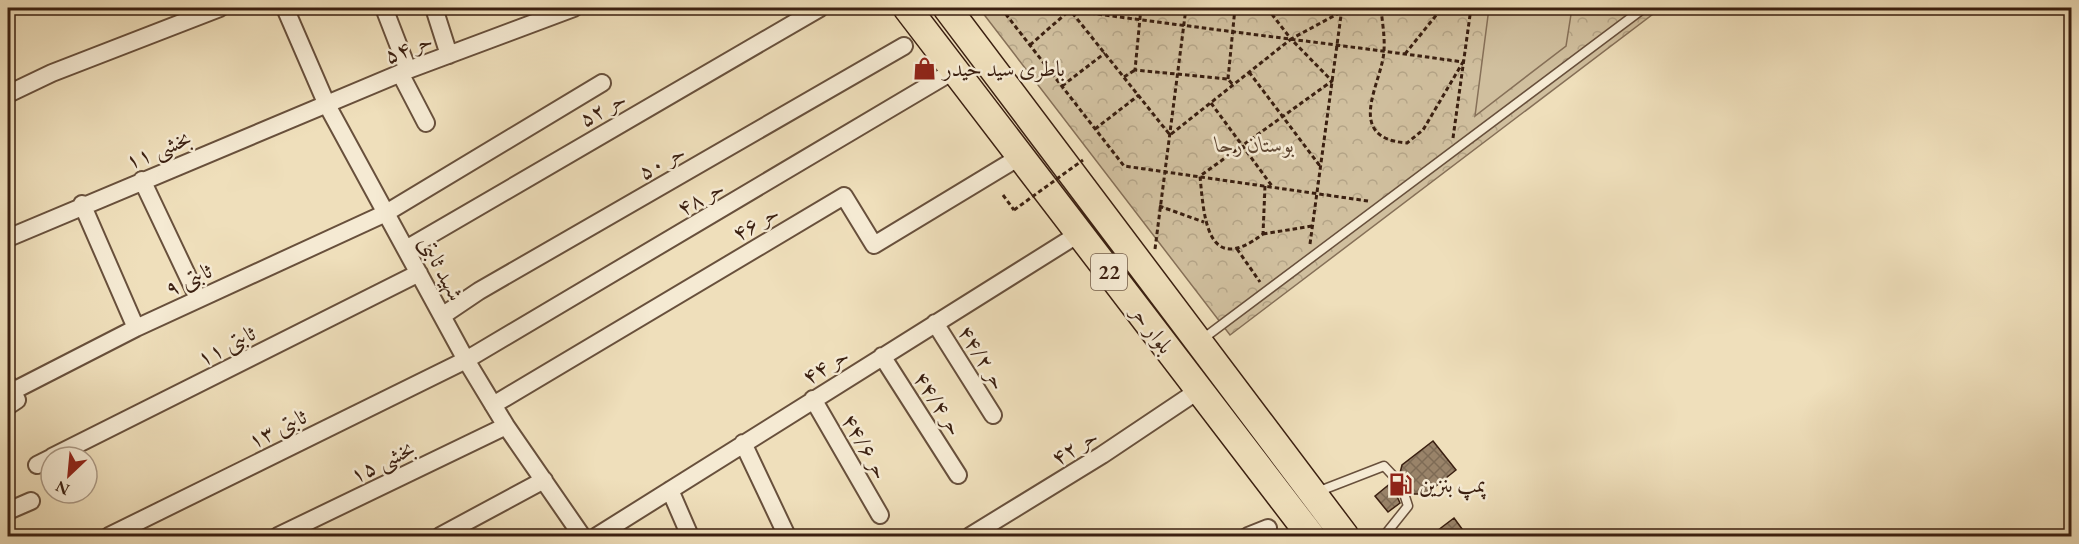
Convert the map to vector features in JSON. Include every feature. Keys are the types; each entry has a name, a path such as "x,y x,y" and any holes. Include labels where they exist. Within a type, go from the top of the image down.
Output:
{"main road":[{"name":"بلوار حر","path":"907,8 1311,537"},
{"name":"بلوار حر","path":"947,8 1346,537"}],"street":[{"path":"8,94 52,73 220,8"},
{"name":"شهید ثابتی","path":"285,8 327,105 466,360 506,426 582,537"},
{"path":"384,8 404,72 426,123"},
{"path":"434,8 448,55"},
{"name":"حر ۵۴","path":"327,105 404,72 574,8"},
{"name":"حر ۵۲","path":"406,249 820,8"},
{"name":"حر ۵۰","path":"442,316 478,291 904,46"},
{"name":"حر ۴۸","path":"466,360 955,70"},
{"name":"ثابتی ۹","path":"9,393 198,298 386,213 602,83"},
{"name":"بخشی ۱۱","path":"8,238 82,204 327,105"},
{"name":"حر ۴۶","path":"493,405 844,196 874,245 1021,156"},
{"path":"142,180 198,298"},
{"path":"82,204 136,328"},
{"name":"حر ۴۴","path":"597,537 935,322 1080,233"},
{"name":"ثابتی ۱۱","path":"77,445 419,273"},
{"name":"حر ۴۴/۲","path":"935,322 993,415"},
{"name":"حر ۴۴/۴","path":"882,356 958,475"},
{"name":"ثابتی ۱۳","path":"109,537 466,360"},
{"name":"حر ۴۲","path":"970,537 1102,455 1199,390"},
{"name":"حر ۴۴/۶","path":"813,399 880,515"},
{"name":"بخشی ۱۵","path":"278,537 506,426"},
{"path":"743,443 787,537"},
{"path":"441,537 544,480"},
{"path":"670,490 690,537"},
{"path":"8,511 31,501"},
{"path":"1248,537 1268,528"}],"lane":[{"path":"1198,343 1382,202 1644,8"},
{"path":"1313,494 1384,466 1401,484 1408,506 1384,537"}],"path":[{"path":"1001,8 1124,166 1382,202"},
{"path":"1053,8 1071,8 1463,62"},
{"path":"1030,45 1071,8"},
{"path":"1071,8 1170,135"},
{"path":"1135,70 1141,8"},
{"path":"1155,249 1163,172 1186,8"},
{"path":"1228,79 1235,8"},
{"path":"1267,8 1291,39 1332,81"},
{"path":"1381,8 1384,51 1368,110 1376,129 1393,142 1407,143 1423,130 1463,62"},
{"path":"1405,54 1442,8"},
{"path":"1451,151 1471,8"},
{"path":"1170,135 1291,39 1340,9"},
{"path":"1308,258 1340,9"},
{"path":"1062,86 1105,53"},
{"path":"1124,77 1135,70 1228,79 1233,85"},
{"path":"1249,72 1320,166"},
{"path":"1200,176 1332,81"},
{"path":"1095,129 1138,95"},
{"path":"1211,103 1273,187"},
{"path":"1003,195 1014,210 1083,160"},
{"path":"1200,176 1204,222 1212,240 1226,249 1237,249 1249,245 1263,234 1312,226"},
{"path":"1263,234 1266,186"},
{"path":"1159,206 1204,222"},
{"path":"1237,249 1265,290"}],"green space":[{"name":"بوستان رجا","path":"979,8 1661,8 1230,335"},
{"path":"1489,8 1572,8 1566,46 1475,116"}],"building":[{"path":"1433,441 1456,470 1426,494 1411,494 1407,482 1400,473 1402,465"},
{"path":"1391,483 1400,503 1388,512 1375,496"},
{"path":"1454,518 1468,537 1429,537"}],"place":[{"name":"باطری سید حیدر","path":"925,68"},
{"name":"پمپ بنزین","path":"1401,484"}]}
